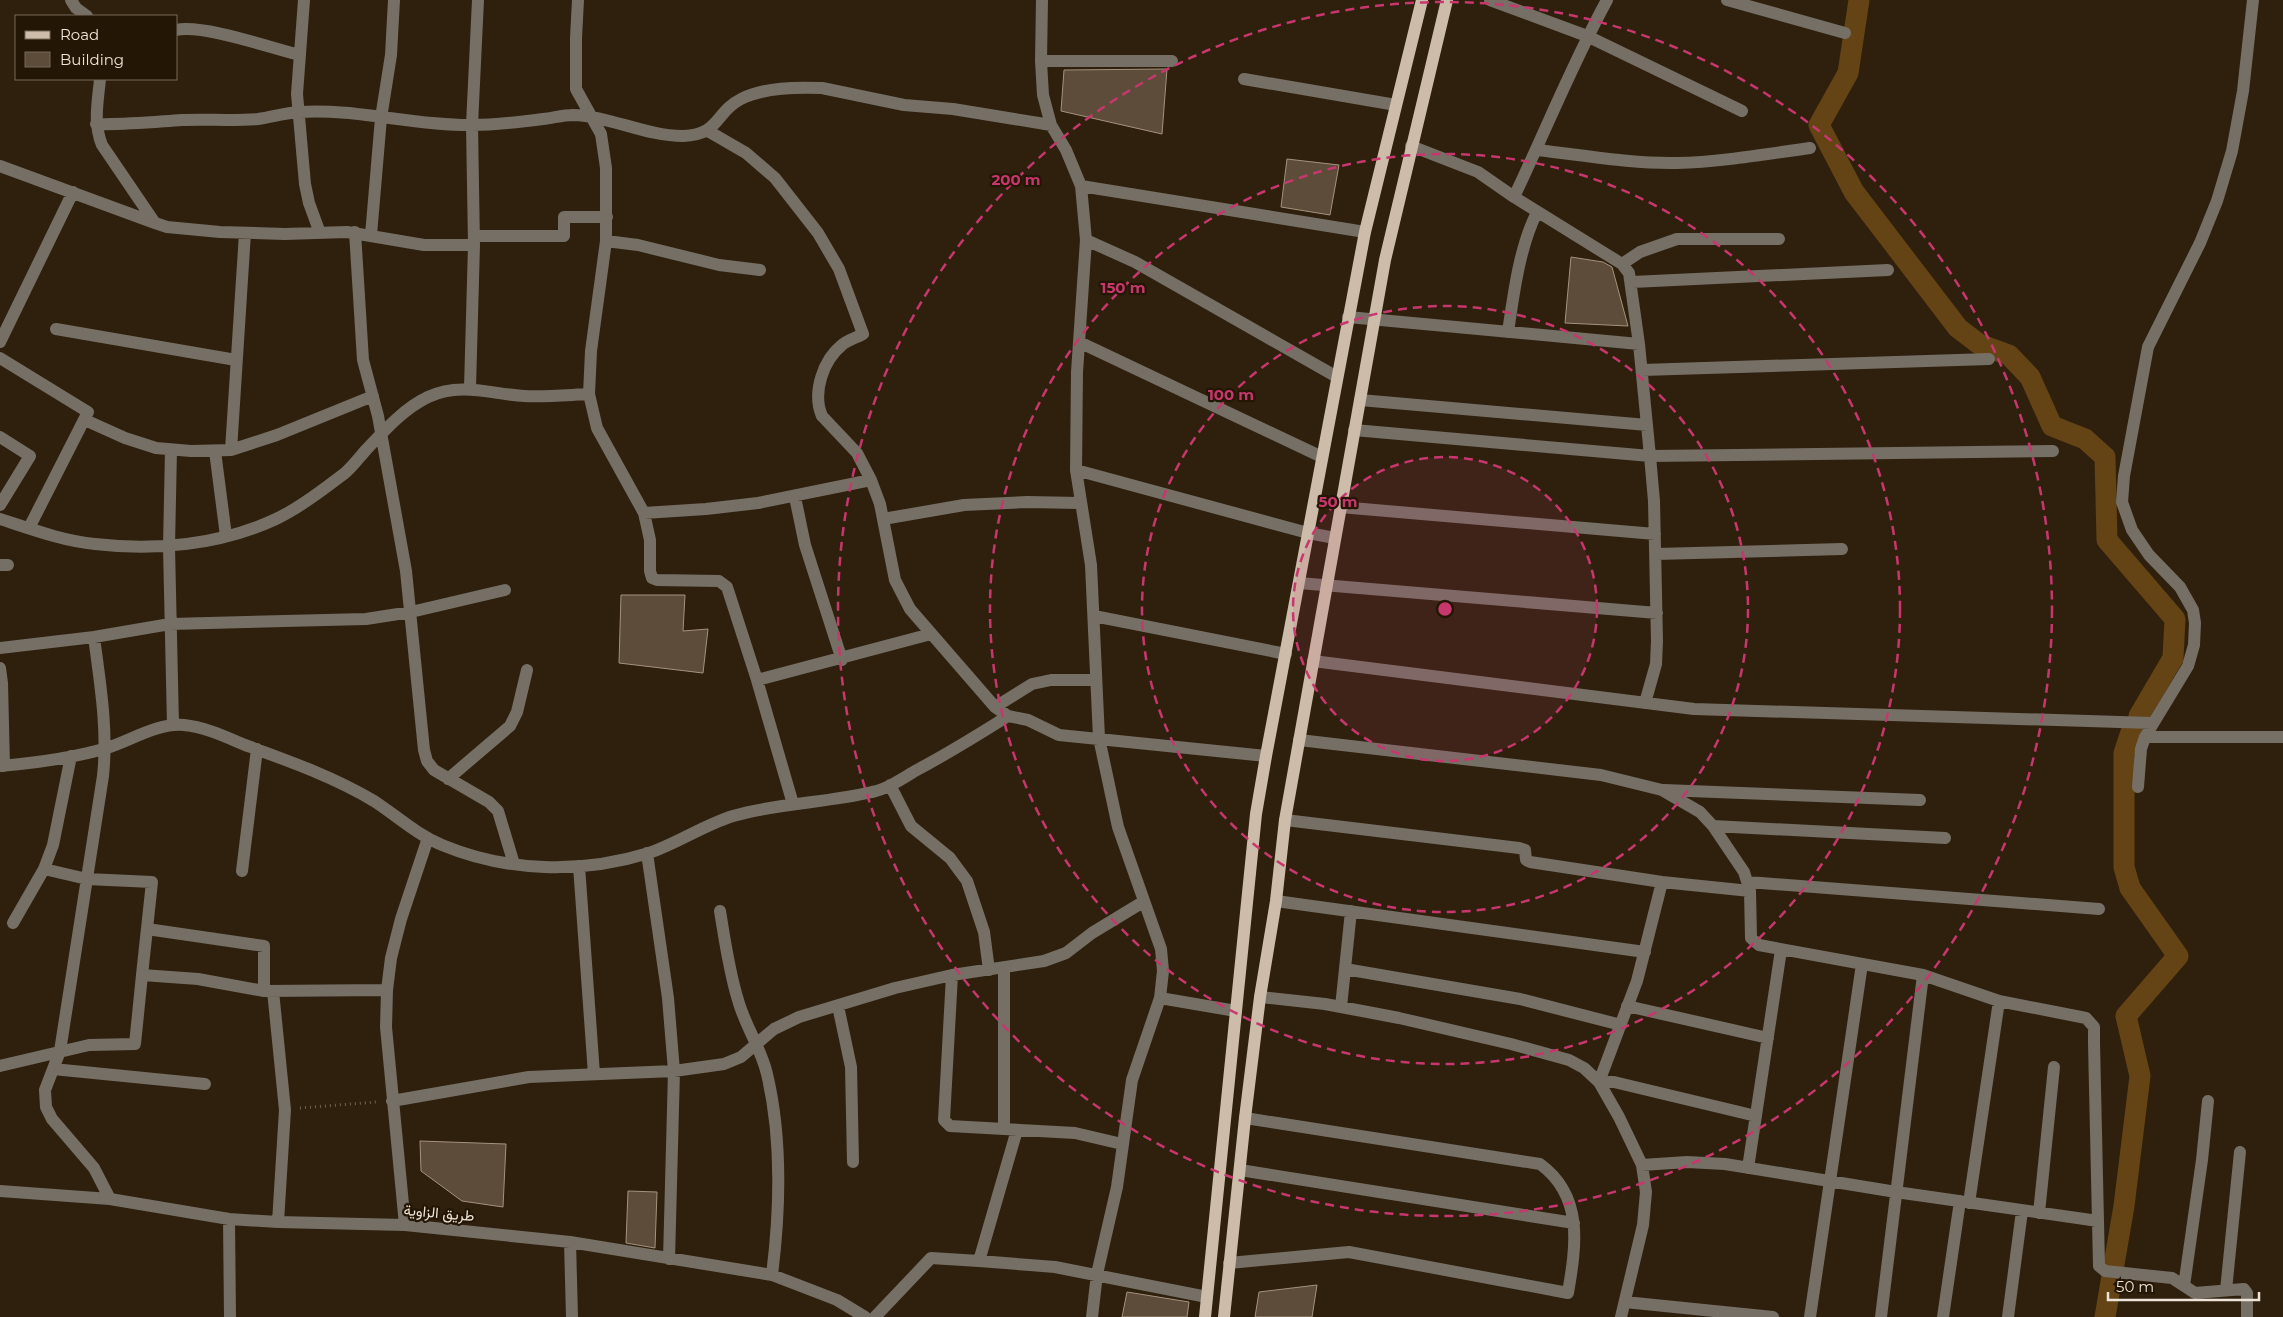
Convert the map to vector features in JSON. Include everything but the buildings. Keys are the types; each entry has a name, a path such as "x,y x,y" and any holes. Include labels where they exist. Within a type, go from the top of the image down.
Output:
{"main road":[{"path":"1205,1317 1256,814 1365,232 1422,0"},
{"path":"1224,1317 1245,1118 1260,997 1276,901 1285,820 1374,319 1411,146 1447,0"},
{"path":"1228,1090 1249,1092"}],"street":[{"path":"71,0 76,8 86,15"},
{"path":"304,0 297,94 305,184 309,203 320,233"},
{"path":"371,235 381,118 391,55 394,0"},
{"path":"470,388 474,240 472,125 478,0"},
{"path":"578,0 575,84 579,96 601,134 604,147 606,241 591,351 588,394 597,428 644,513 650,540 650,574 657,580 714,580 723,582 727,587 757,680 793,804"},
{"path":"1042,0 1041,61 1044,95 1051,125 1066,150 1081,186 1086,240 1079,342 1076,470 1091,565 1098,738 1118,827 1161,949 1163,971 1160,998 1132,1080 1117,1186 1097,1274 1092,1317"},
{"path":"1490,0 1587,36 1742,111"},
{"path":"1514,197 1537,150 1565,81 1607,0"},
{"path":"1727,0 1845,33"},
{"path":"2138,787 2141,749 2145,737 2188,666 2194,646 2196,623 2193,610 2180,587 2149,555 2132,530 2122,502 2124,476 2148,347 2200,243 2217,201 2232,150 2244,91 2253,0"},
{"path":"178,30 185,28 206,31 300,55"},
{"path":"1041,61 1172,61"},
{"path":"1244,79 1396,105"},
{"path":"100,80 96,124 102,145 155,223"},
{"path":"96,124 131,125 183,120 258,119 299,112 345,114 430,124 472,125 570,115 590,116 656,134 685,136 708,131 729,106 742,98 766,91 809,87 904,105 963,110 1051,125"},
{"path":"708,131 746,153 775,178 818,233 839,269 863,334 842,344 824,367 820,385 819,408 822,416 857,454 870,480 880,504 895,580 910,609 994,707 1008,716 1028,720 1059,735 1266,756"},
{"path":"1411,146 1478,172 1537,212 1622,264 1629,273 1632,282 1642,370 1656,554 1658,613 1656,664 1645,703"},
{"path":"1537,150 1632,161 1676,163 1728,160 1810,148"},
{"path":"0,166 155,223 167,227 191,230 245,233 355,232 424,245 474,240 564,236 564,217 606,218"},
{"path":"1081,186 1365,232"},
{"path":"0,342 73,192"},
{"path":"1508,332 1514,287 1531,224 1537,212"},
{"path":"355,232 362,351 381,434 405,562 424,750 427,762 434,770 489,802 498,811 514,864"},
{"path":"231,450 245,233"},
{"path":"1622,264 1640,252 1677,239 1779,239"},
{"path":"1086,240 1135,262 1337,377"},
{"path":"606,241 638,245 719,265 760,270"},
{"path":"1632,282 1888,270"},
{"path":"1348,317 1639,344"},
{"path":"56,329 236,360"},
{"path":"1079,342 1322,457"},
{"path":"0,358 88,412 29,528"},
{"path":"1642,370 1989,359"},
{"path":"0,519 94,544 169,547 226,536 256,528 278,518 305,501 346,472 399,416 428,397 448,391 470,388 511,395 588,394"},
{"path":"85,420 143,445 171,450 215,452 231,450 277,435 373,396"},
{"path":"1360,400 1647,425"},
{"path":"1354,430 1650,456 2053,451"},
{"path":"0,437 30,456 0,505"},
{"path":"171,450 169,547 173,725"},
{"path":"215,452 226,536"},
{"path":"1076,470 1308,533 1335,538"},
{"path":"644,513 706,509 794,496 870,480"},
{"path":"794,496 805,545 842,660"},
{"path":"883,519 964,505 1027,502 1080,503"},
{"path":"1340,507 1655,534"},
{"path":"1656,554 1842,549"},
{"path":"1299,583 1658,613"},
{"path":"0,648 94,637 170,624 366,619 411,612 505,590"},
{"path":"1094,616 1286,654"},
{"path":"757,680 842,660 931,634"},
{"path":"94,637 106,748 60,1051 45,1090 46,1108 52,1119 94,1168 110,1199"},
{"path":"1313,661 1694,709 2152,723"},
{"path":"0,668 2,766 72,756 106,748 164,726 173,725 198,728 257,749 340,783 375,802 407,826 428,838 480,858 535,867 579,866 648,853 734,816 793,804 873,792 890,785 961,746 1008,716"},
{"path":"448,779 510,726 517,712 527,670"},
{"path":"994,707 1032,684 1051,680 1096,680"},
{"path":"2145,737 2283,737"},
{"path":"1299,740 1602,775 1662,790 1920,800"},
{"path":"242,871 257,749"},
{"path":"13,923 44,869 53,845 72,756"},
{"path":"890,785 911,826 950,858 968,881 984,932 989,970"},
{"path":"1662,790 1700,812 1713,826 1749,886 1752,938 1759,945 1923,975 1999,1001 2086,1018 2094,1028 2099,1266 2105,1271 2172,1278 2195,1293 2244,1289 2247,1293 2247,1317"},
{"path":"1285,820 1519,848 1525,850 1526,860 1530,862 1662,882 2099,909"},
{"path":"1713,826 1945,838"},
{"path":"405,1225 386,1027 387,990 391,958 401,919 428,838"},
{"path":"648,853 668,998 674,1071 669,1259"},
{"path":"579,866 594,1074"},
{"path":"0,1066 89,1045 135,1044 152,882 87,879 44,869"},
{"path":"1599,1082 1621,1025 1645,952 1662,882"},
{"path":"1276,901 1645,952"},
{"path":"392,1101 529,1076 674,1071 724,1064 741,1057 774,1030 799,1017 895,988 952,975 1044,961 1066,953 1092,933 1143,902"},
{"path":"720,911 738,1001 746,1024 757,1043 771,1095 775,1134 777,1225 772,1275"},
{"path":"1341,1007 1351,911"},
{"path":"148,929 264,946 268,991 285,1110 278,1222"},
{"path":"1748,1168 1781,950"},
{"path":"1810,1317 1862,964"},
{"path":"1004,968 1004,1129"},
{"path":"1345,969 1520,998 1621,1025"},
{"path":"142,975 198,979 268,991 387,990"},
{"path":"952,975 943,1116 945,1123 950,1126 1075,1133 1122,1144"},
{"path":"1881,1317 1923,975"},
{"path":"1260,997 1341,1007 1511,1044 1569,1060 1584,1068 1599,1082 1619,1117 1642,1165 1646,1192 1643,1225 1621,1317"},
{"path":"1160,998 1236,1011"},
{"path":"1943,1317 1965,1202 1999,1001"},
{"path":"838,1006 851,1067 853,1162"},
{"path":"1627,1006 1768,1038"},
{"path":"2039,1213 2054,1068"},
{"path":"53,1069 205,1084"},
{"path":"1599,1082 1614,1082 1756,1116"},
{"path":"2184,1286 2202,1160 2208,1101"},
{"path":"1229,1263 1349,1252 1568,1293 1576,1246 1574,1223 1566,1192 1553,1173 1540,1164 1245,1118"},
{"path":"979,1262 1017,1130"},
{"path":"2226,1290 2240,1152"},
{"path":"1642,1165 1687,1162 1725,1164 1896,1192 2098,1221"},
{"path":"1240,1170 1574,1223"},
{"name":"طريق الزاوية","path":"0,1191 110,1199 228,1219 405,1225 570,1242 772,1275 837,1300 865,1317"},
{"path":"2008,1317 2022,1211"},
{"path":"228,1219 230,1317"},
{"path":"570,1242 572,1317"},
{"path":"875,1317 931,1258 1055,1266 1207,1297"},
{"path":"1625,1302 1773,1317"}],"path":[{"path":"285,1110 350,1102 392,1101"}],"waterway":[{"path":"1859,0 1848,73 1819,125 1854,192 1958,328 1979,344 2009,355 2030,377 2052,426 2085,439 2105,457 2107,540 2175,619 2173,658 2139,716"},
{"path":"2105,1317 2124,1206 2140,1076 2126,1016 2178,956 2130,888 2124,867 2124,753 2132,729"}]}
